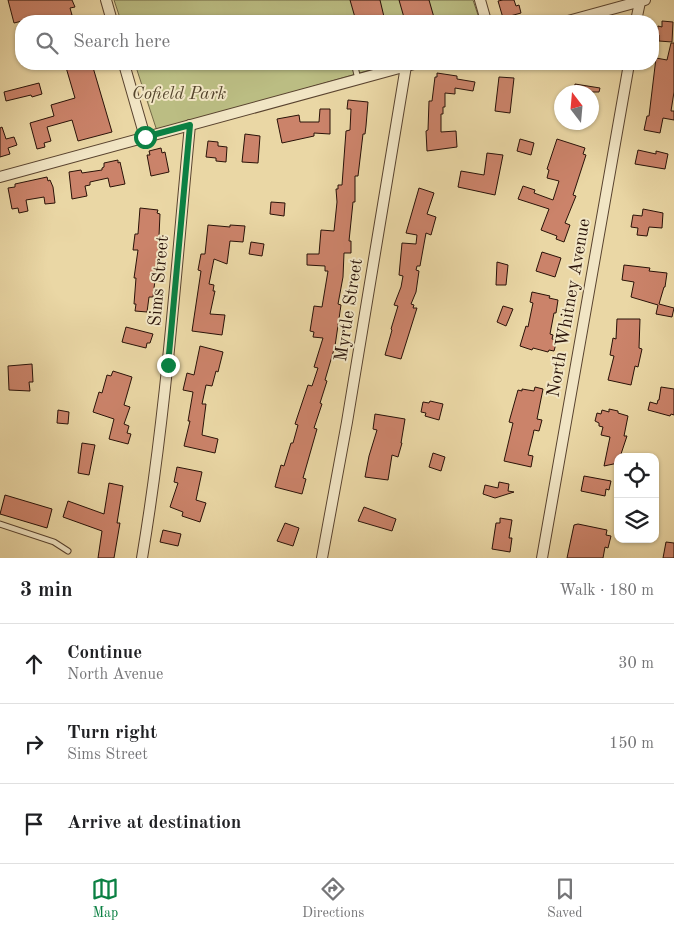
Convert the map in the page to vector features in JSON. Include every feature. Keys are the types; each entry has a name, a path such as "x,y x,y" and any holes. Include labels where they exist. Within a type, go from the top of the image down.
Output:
{"street":[{"path":"106,0 110,15"},
{"path":"480,0 484,15"},
{"path":"590,15 643,1"},
{"path":"638,15 643,1"},
{"path":"126,70 145,137"},
{"path":"0,177 391,70"},
{"name":"Myrtle Street","path":"322,558 409,70"},
{"name":"North Whitney Avenue","path":"542,558 628,70"},
{"name":"Sims Street","path":"142,558 168,365 190,125"}],"lane":[{"path":"355,70 358,79"},
{"path":"0,524 54,542 68,552"}],"green space":[{"path":"114,0 473,0 478,15 119,15"},
{"name":"Cofield Park","path":"137,70 370,70 157,131"}],"building":[{"path":"8,0 72,0 75,7 70,8 72,15 15,15 14,23"},
{"path":"350,0 380,0 384,15 354,15"},
{"path":"399,0 429,0 433,15 403,15"},
{"path":"514,0 516,6 519,5 521,13 502,15 498,1"},
{"path":"662,21 673,22 672,42 659,41 659,26 662,27"},
{"path":"671,43 674,43 674,92 671,111 674,111 674,120 663,118 660,133 644,130 647,116 649,116 655,70 659,70 659,59 667,60"},
{"path":"67,70 94,70 112,132 78,141 72,120 47,127 51,141 44,143 45,147 37,149 30,123 54,116 51,105 75,98"},
{"path":"437,73 457,76 457,79 475,82 473,91 455,88 455,94 445,93 445,107 443,107 443,114 441,114 441,132 456,131 457,147 427,151 426,131 428,130 429,101 432,101"},
{"path":"499,77 514,78 510,113 495,111"},
{"path":"39,83 42,94 6,101 4,92"},
{"path":"348,100 368,102 366,126 365,134 363,134 358,176 355,176 355,202 353,202 349,241 351,241 351,253 344,253 343,277 338,304 341,305 335,346 325,380 327,381 320,403 322,404 314,428 317,429 303,478 306,479 302,494 275,487 281,465 284,466 291,443 293,443 298,425 295,424 308,385 312,386 318,368 314,367 323,338 313,337 314,332 310,331 314,306 322,307 328,271 325,271 325,266 307,265 307,254 319,254 321,230 334,231 337,202 336,189 338,189 338,185 342,185 346,131 350,130 351,109 347,109"},
{"path":"320,109 330,109 330,134 314,133 314,136 282,143 277,119 299,115 300,122 319,122"},
{"path":"2,127 6,139 14,137 17,145 8,148 10,154 0,157 0,128"},
{"path":"245,134 260,136 258,163 242,162"},
{"path":"520,139 534,143 531,155 517,151"},
{"path":"557,139 585,148 583,154 586,155 573,195 576,196 565,223 570,225 564,242 556,239 557,236 541,230 549,209 518,199 523,186 535,190 534,193 553,200 559,181 547,178 549,170 547,169"},
{"path":"208,141 218,142 218,146 227,147 226,162 206,157"},
{"path":"161,148 162,153 165,152 169,172 151,176 147,155 150,155 149,151"},
{"path":"638,150 656,154 656,151 668,154 665,169 635,164"},
{"path":"487,153 503,155 495,195 458,187 461,171 484,175"},
{"path":"118,160 125,184 110,187 108,178 90,182 90,185 85,186 87,196 72,199 69,172 81,170 82,173 102,170 104,163"},
{"path":"47,177 53,187 55,203 45,204 44,197 26,200 28,211 19,213 18,208 12,209 8,188 15,187 15,184"},
{"path":"419,188 434,193 427,214 436,217 431,235 426,233 420,266 417,266 416,270 419,271 416,292 411,304 414,305 413,308 417,308 401,359 385,355 398,306 394,305 403,276 399,275 402,243 416,244 417,235 406,233"},
{"path":"271,202 285,203 284,216 270,214"},
{"path":"140,208 158,210 157,213 160,214 159,236 164,236 163,252 158,252 157,269 161,270 160,280 155,280 153,297 149,297 147,312 135,311 136,304 134,304 136,278 134,278 138,250 133,250 135,234 138,234"},
{"path":"643,209 663,213 662,228 649,227 647,236 637,235 638,228 631,227 633,215 642,216"},
{"path":"208,225 245,226 243,242 230,241 227,264 214,259 209,284 214,285 213,291 215,291 210,314 225,315 222,335 192,331 201,271 198,270 201,254 205,254"},
{"path":"251,242 264,244 262,256 249,254"},
{"path":"542,252 561,258 555,277 536,271"},
{"path":"497,262 508,265 506,285 496,285"},
{"path":"624,265 650,268 649,271 667,273 665,287 659,304 674,308 672,317 656,314 658,305 631,297 634,282 622,280"},
{"path":"532,292 558,300 550,334 553,335 552,339 557,340 554,351 549,350 548,352 533,348 532,350 520,346 526,326 528,327 533,303 530,302"},
{"path":"503,306 513,309 506,326 497,322"},
{"path":"617,319 640,319 639,348 642,349 638,367 635,366 631,385 608,380 614,356 610,355 613,338 616,339"},
{"path":"126,327 153,334 146,348 122,342"},
{"path":"200,346 223,352 212,386 206,385 202,404 206,404 202,435 218,439 215,453 184,446 190,421 188,421 193,392 183,390 187,373 194,375"},
{"path":"32,364 33,382 29,382 30,391 9,390 8,366"},
{"path":"113,371 132,377 124,405 130,407 124,424 129,426 127,433 131,434 128,444 109,439 114,419 93,412 99,392 102,393 107,375 111,376"},
{"path":"535,387 543,389 537,419 542,420 539,431 534,430 528,455 533,456 531,467 504,461 513,423 509,422 518,390 534,391"},
{"path":"661,387 674,389 674,415 671,414 670,416 648,410 650,402 657,404"},
{"path":"430,401 443,404 439,420 425,416 426,413 421,412 423,402 429,403"},
{"path":"609,409 628,416 624,436 627,436 621,453 614,453 614,464 604,466 610,437 601,435 603,427 599,426 599,423 595,421 597,413 601,414 602,410 609,412"},
{"path":"58,410 69,412 68,424 57,423"},
{"path":"375,414 405,419 402,443 398,457 392,455 388,480 365,477 377,430 373,429"},
{"path":"82,443 95,445 89,475 78,473"},
{"path":"433,453 445,457 441,471 429,467"},
{"path":"177,467 202,472 196,500 206,503 200,522 182,516 183,512 170,507 178,483 174,482"},
{"path":"584,476 611,481 609,490 606,489 605,496 581,491"},
{"path":"499,482 509,484 508,491 514,492 495,498 483,494 485,485 498,488"},
{"path":"109,483 123,486 117,523 120,523 114,558 98,558 102,531 63,517 68,501 104,514"},
{"path":"5,495 52,509 47,528 0,514"},
{"path":"364,507 396,519 392,531 358,521"},
{"path":"500,518 512,520 509,538 512,538 510,552 492,549 496,523 500,523"},
{"path":"285,523 299,528 293,546 277,541"},
{"path":"578,524 607,530 606,535 611,536 608,548 605,547 603,558 567,558 574,525"},
{"path":"163,530 181,534 178,546 160,542"},
{"path":"666,542 674,543 674,558 663,558"}],"route":[{"path":"145,137 190,125 168,365"}]}
